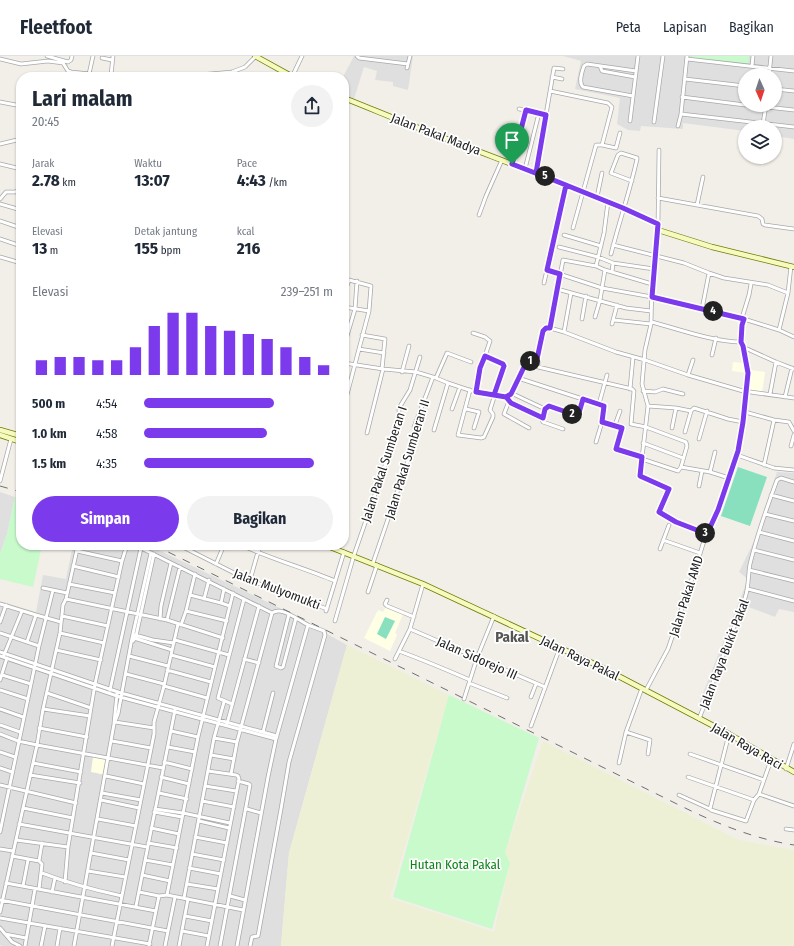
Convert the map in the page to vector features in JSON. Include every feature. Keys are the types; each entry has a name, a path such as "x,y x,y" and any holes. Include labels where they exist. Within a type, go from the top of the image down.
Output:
{"main road":[{"path":"256,56 283,72"},
{"name":"Jalan Pakal Madya","path":"349,100 597,197 658,224"},
{"path":"658,224 658,230 712,247 793,267"},
{"path":"0,430 16,435"},
{"path":"0,436 16,440"},
{"name":"Jalan Raya Pakal","path":"339,550 354,554 494,616 644,689 699,719"},
{"name":"Jalan Raya Raci","path":"699,719 753,747 771,760 794,772"}],"street":[{"path":"47,56 48,61"},
{"path":"47,56 63,62 68,71 74,72"},
{"path":"0,59 21,64 48,61 70,62 72,56"},
{"path":"91,72 93,56"},
{"path":"232,72 245,67 256,56"},
{"path":"294,72 302,56"},
{"path":"357,56 359,58 408,64"},
{"path":"407,68 410,56"},
{"path":"630,121 638,56"},
{"path":"654,122 663,56"},
{"path":"752,66 753,56"},
{"path":"678,126 681,114 687,57 770,68 771,56"},
{"path":"102,58 113,58 111,72"},
{"path":"633,96 583,87 580,82 584,66 587,64 636,71"},
{"path":"600,66 602,71 636,77"},
{"path":"536,173 554,68 563,69"},
{"path":"782,70 794,71"},
{"path":"552,77 562,79"},
{"path":"684,79 738,85"},
{"path":"782,90 794,91"},
{"path":"550,91 610,104 612,107 602,145"},
{"path":"682,98 738,103"},
{"path":"0,102 16,105"},
{"path":"782,108 794,110"},
{"path":"519,109 546,115"},
{"path":"512,164 526,110"},
{"path":"525,169 539,113"},
{"path":"681,114 738,121"},
{"path":"782,126 794,127"},
{"path":"573,228 596,145 616,148 620,133"},
{"path":"0,144 16,140"},
{"path":"658,224 659,150"},
{"path":"611,254 632,181 637,159 621,153 618,155 611,173 632,181"},
{"path":"479,215 502,160"},
{"path":"0,164 16,168"},
{"path":"597,197 602,173"},
{"path":"697,205 703,177"},
{"path":"544,283 566,185"},
{"path":"0,200 6,192 16,192"},
{"path":"658,198 758,216 762,219 763,224 765,225 794,228"},
{"path":"596,266 601,246 608,202"},
{"path":"0,204 16,209"},
{"path":"0,221 16,226"},
{"path":"658,230 652,284 651,323 645,350 642,384 648,406 644,443 640,457 640,475 641,477 669,489 660,512 676,522 707,534"},
{"path":"564,235 601,246"},
{"path":"0,239 16,244"},
{"path":"613,246 655,255 684,263 708,273 751,284 768,285 788,293"},
{"path":"559,247 598,257 613,263 654,270"},
{"path":"0,257 16,262"},
{"path":"550,328 562,262 564,260 596,266 652,284"},
{"path":"612,272 613,263"},
{"path":"779,330 793,267"},
{"path":"547,270 602,288 652,297 743,318 779,330 794,337"},
{"path":"595,317 600,300 605,270"},
{"path":"702,309 708,273"},
{"path":"349,280 371,286 369,311 349,387"},
{"path":"349,329 355,309 357,281"},
{"path":"614,320 651,323 727,341 741,342 743,318 751,284"},
{"path":"557,289 617,305 651,311"},
{"path":"564,332 571,293"},
{"path":"582,319 586,296"},
{"path":"612,324 617,305"},
{"path":"349,308 369,311"},
{"path":"602,422 622,428 616,449 678,471 681,467 687,446 686,442 631,423 634,391 538,367 538,357 543,331 546,328 564,332 688,375 746,391 794,398"},
{"path":"473,333 490,340 480,368 476,392"},
{"path":"362,335 384,339 385,341 382,369 367,433"},
{"path":"712,355 716,338"},
{"name":"Jalan Pakal AMD","path":"618,762 626,732 644,689 668,649 700,553 718,510 737,455 745,412 748,373 741,342"},
{"path":"402,372 408,346"},
{"path":"743,346 793,369 785,397"},
{"path":"359,349 384,353"},
{"path":"434,377 446,353 471,362"},
{"name":"Jalan Pakal Sumberan I","path":"335,621 354,554 390,451 399,416 399,410 410,390 420,356"},
{"path":"470,390 458,435 481,438 484,437 493,415 490,410 504,365 503,363 485,356"},
{"path":"349,364 402,372 416,372 476,392 506,397 511,394 526,363 538,357"},
{"path":"630,389 633,357"},
{"path":"688,375 693,360"},
{"path":"770,394 776,362"},
{"path":"599,404 607,375"},
{"name":"Jalan Pakal Sumberan II","path":"375,564 418,431 414,426 434,377"},
{"path":"518,378 605,407 596,442"},
{"path":"434,430 448,383"},
{"path":"452,409 460,387"},
{"path":"643,391 654,392 664,389 683,394"},
{"path":"511,394 545,409"},
{"path":"506,397 509,401 543,418"},
{"path":"563,429 543,421 547,406 551,406 578,416 583,399"},
{"path":"509,401 504,414 529,428"},
{"path":"648,406 676,408 691,411 694,408 724,418 743,422"},
{"path":"672,428 676,408"},
{"path":"466,409 479,412 474,428"},
{"path":"616,425 620,411"},
{"path":"685,432 691,411"},
{"path":"699,439 706,411"},
{"path":"745,412 774,420 789,422 794,431"},
{"path":"764,465 774,420"},
{"path":"791,446 794,435"},
{"path":"0,481 11,439"},
{"path":"644,443 683,458"},
{"path":"710,472 715,452"},
{"path":"737,455 764,465 785,470 794,470"},
{"path":"681,467 710,472 729,478"},
{"path":"698,486 702,471"},
{"name":"Jalan Raya Bukit Pakal","path":"699,719 748,589 754,550 777,480 781,478 794,482"},
{"path":"771,495 794,501"},
{"path":"765,514 794,521"},
{"path":"660,549 669,525"},
{"path":"759,532 794,541"},
{"path":"664,540 700,553"},
{"path":"65,882 68,847 80,783 94,688 125,550"},
{"path":"110,690 142,550"},
{"path":"146,550 272,612 279,611 289,614 324,632 325,635 289,762 258,936 252,937 250,946"},
{"name":"Jalan Mulyomukti","path":"189,550 250,580 327,610 344,552"},
{"path":"216,564 222,550"},
{"name":"Jalan Mulyomukti","path":"252,550 309,570 335,581"},
{"path":"754,550 794,560"},
{"path":"0,912 1,900 5,889 37,745 46,693 60,633 63,606 77,551 122,561"},
{"path":"250,580 258,553"},
{"path":"74,946 115,723 118,714 119,695 126,674 153,554"},
{"path":"160,618 161,606 171,563"},
{"path":"368,592 375,564"},
{"path":"73,566 119,577"},
{"path":"167,620 180,567"},
{"path":"750,570 794,581"},
{"path":"112,946 151,748 154,722 179,624 186,611 195,574"},
{"path":"204,599 209,580"},
{"path":"69,584 115,593"},
{"path":"395,659 410,629 423,584"},
{"path":"43,588 67,593"},
{"path":"221,603 224,589"},
{"name":"Jalan Raya Bukit Pakal","path":"748,589 794,601"},
{"path":"0,832 1,819 6,804 23,717 45,618 53,590"},
{"path":"168,895 198,737 233,593"},
{"path":"190,595 230,606"},
{"path":"66,599 160,618 223,638"},
{"path":"232,704 224,702 218,698 244,599"},
{"path":"386,600 385,604 387,606 414,617"},
{"path":"0,604 36,616 61,622"},
{"path":"0,622 6,605"},
{"path":"227,724 259,606"},
{"path":"0,680 4,656 22,611"},
{"path":"186,611 227,621"},
{"path":"231,774 237,742 272,612"},
{"path":"289,614 276,666 283,667 296,618"},
{"path":"27,642 36,616"},
{"path":"62,616 108,626"},
{"path":"464,699 477,658 494,616"},
{"path":"237,946 261,813 277,738 308,625"},
{"name":"Jalan Sidorejo III","path":"410,629 545,687"},
{"path":"0,633 39,646"},
{"path":"60,633 104,643"},
{"path":"134,638 175,641 229,655"},
{"path":"134,638 172,650"},
{"path":"531,726 560,647"},
{"path":"56,650 101,660"},
{"path":"0,652 4,656 94,688 277,738"},
{"path":"399,652 418,658 507,698"},
{"path":"171,655 215,667"},
{"path":"129,656 212,682"},
{"path":"244,659 259,663"},
{"path":"51,672 95,684 119,695"},
{"path":"126,674 207,698"},
{"path":"2,675 31,684"},
{"path":"531,696 536,684"},
{"path":"0,690 28,699"},
{"path":"46,693 91,708"},
{"path":"263,732 273,693"},
{"path":"184,898 214,738 224,702"},
{"path":"0,709 23,717"},
{"path":"43,709 90,716"},
{"path":"136,906 175,710"},
{"path":"115,723 154,728"},
{"path":"0,725 20,732"},
{"path":"39,728 87,737"},
{"path":"241,728 263,732 277,738"},
{"path":"170,731 198,737"},
{"path":"626,732 650,740 648,754"},
{"path":"0,734 18,741 37,745 163,768"},
{"path":"710,809 729,734"},
{"path":"214,738 237,742"},
{"path":"112,741 151,748"},
{"path":"786,769 794,744"},
{"path":"168,747 195,752"},
{"path":"0,752 15,757"},
{"path":"690,754 764,780"},
{"path":"211,755 234,759"},
{"path":"679,795 710,809 746,822 754,800 759,794 771,760"},
{"path":"164,762 192,769"},
{"path":"33,763 81,772"},
{"path":"0,768 12,772"},
{"path":"208,770 237,776 239,780 250,785 247,809 220,946"},
{"path":"30,775 80,783"},
{"path":"106,776 144,784"},
{"path":"161,777 189,784"},
{"path":"688,777 754,800"},
{"path":"207,946 239,780"},
{"path":"0,785 76,803"},
{"path":"205,786 236,791"},
{"path":"102,793 141,800"},
{"path":"159,793 186,799"},
{"path":"759,794 793,806 794,800"},
{"path":"101,800 139,808"},
{"path":"202,801 234,807"},
{"path":"0,802 6,804"},
{"path":"22,808 73,818"},
{"path":"247,809 261,813"},
{"path":"155,811 183,813 230,828"},
{"path":"155,811 182,818"},
{"path":"98,819 136,826"},
{"path":"199,819 230,823"},
{"path":"19,824 132,844 177,848"},
{"path":"151,828 179,834"},
{"path":"786,829 794,830"},
{"path":"196,837 227,843"},
{"path":"16,840 68,847"},
{"path":"39,861 42,843"},
{"path":"0,849 13,852"},
{"path":"91,853 129,860"},
{"path":"192,854 224,860"},
{"path":"12,856 39,861 43,865 39,889"},
{"path":"23,886 28,860"},
{"path":"145,860 173,865"},
{"path":"189,868 221,874"},
{"path":"88,871 125,877"},
{"path":"42,873 84,888 122,896"},
{"path":"142,875 170,880"},
{"path":"52,892 55,878"},
{"path":"6,883 136,906 156,911"},
{"path":"187,884 218,889"},
{"path":"0,888 5,889"},
{"path":"25,946 35,889"},
{"path":"138,892 159,896 168,895 243,910"},
{"path":"0,918 149,945 159,896"},
{"path":"230,896 245,900"},
{"path":"165,946 174,897"},
{"path":"179,946 188,899"},
{"path":"1,900 168,931"},
{"path":"185,916 212,921"},
{"path":"41,946 45,926"},
{"path":"0,928 12,942 20,946"},
{"path":"57,946 60,928"},
{"path":"182,931 209,936"},
{"path":"5,934 26,938"}],"shaded area":[{"path":"354,56 413,56 408,90 393,86 393,82 375,80 377,71 364,67 354,99 349,98 349,72 346,72"},
{"path":"563,56 794,56 794,139 782,137 782,120 738,120 738,130 683,123 683,129 641,126 640,131 628,130 617,124 620,98 575,89 581,61"},
{"path":"733,362 745,363 747,373 732,371"},
{"path":"750,370 765,372 762,393 750,392"},
{"path":"777,472 794,473 794,612 779,609 775,617 746,606 705,710 698,706 748,579 739,572 756,537"},
{"path":"0,492 15,497 7,534 0,554"},
{"path":"72,550 158,550 284,610 347,645 289,853 281,946 0,945 0,601 36,612 43,575 66,579"},
{"path":"386,607 403,614 395,633 397,635 390,651 364,638 378,610 383,612"},
{"path":"347,645 449,695 390,898 494,932 510,863 505,853 543,741 739,840 794,850 794,946 281,946 289,853"},
{"path":"93,757 108,760 106,775 91,772"}],"green space":[{"path":"692,56 749,56 748,65 692,58"},
{"path":"738,467 767,477 750,526 721,516"},
{"path":"15,497 16,550 41,550 33,587 0,579 0,554 7,534"},
{"path":"385,617 395,621 386,639 377,634"},
{"name":"Hutan Kota Pakal","path":"449,695 539,738 505,853 510,863 492,929 393,897"}],"railway":[{"path":"0,486 16,491"},
{"path":"164,550 696,813 751,835 794,845"}],"district":[{"name":"Pakal","path":"512,637"}],"route":[{"path":"512,164 526,110 546,115 536,173 584,192 623,208 658,224 652,297 744,319 741,329 741,342 748,373 745,412 738,451 718,510 707,534 676,522 659,512 669,489 640,476 642,457 616,449 622,428 602,422 604,406 583,399 578,416 551,406 547,406 543,418 511,403 506,397 494,395 476,392 480,368 485,356 503,363 504,366 494,395 506,397 511,394 526,363 537,359 543,331 546,328 550,328 560,274 547,270 566,185 512,164"}]}
